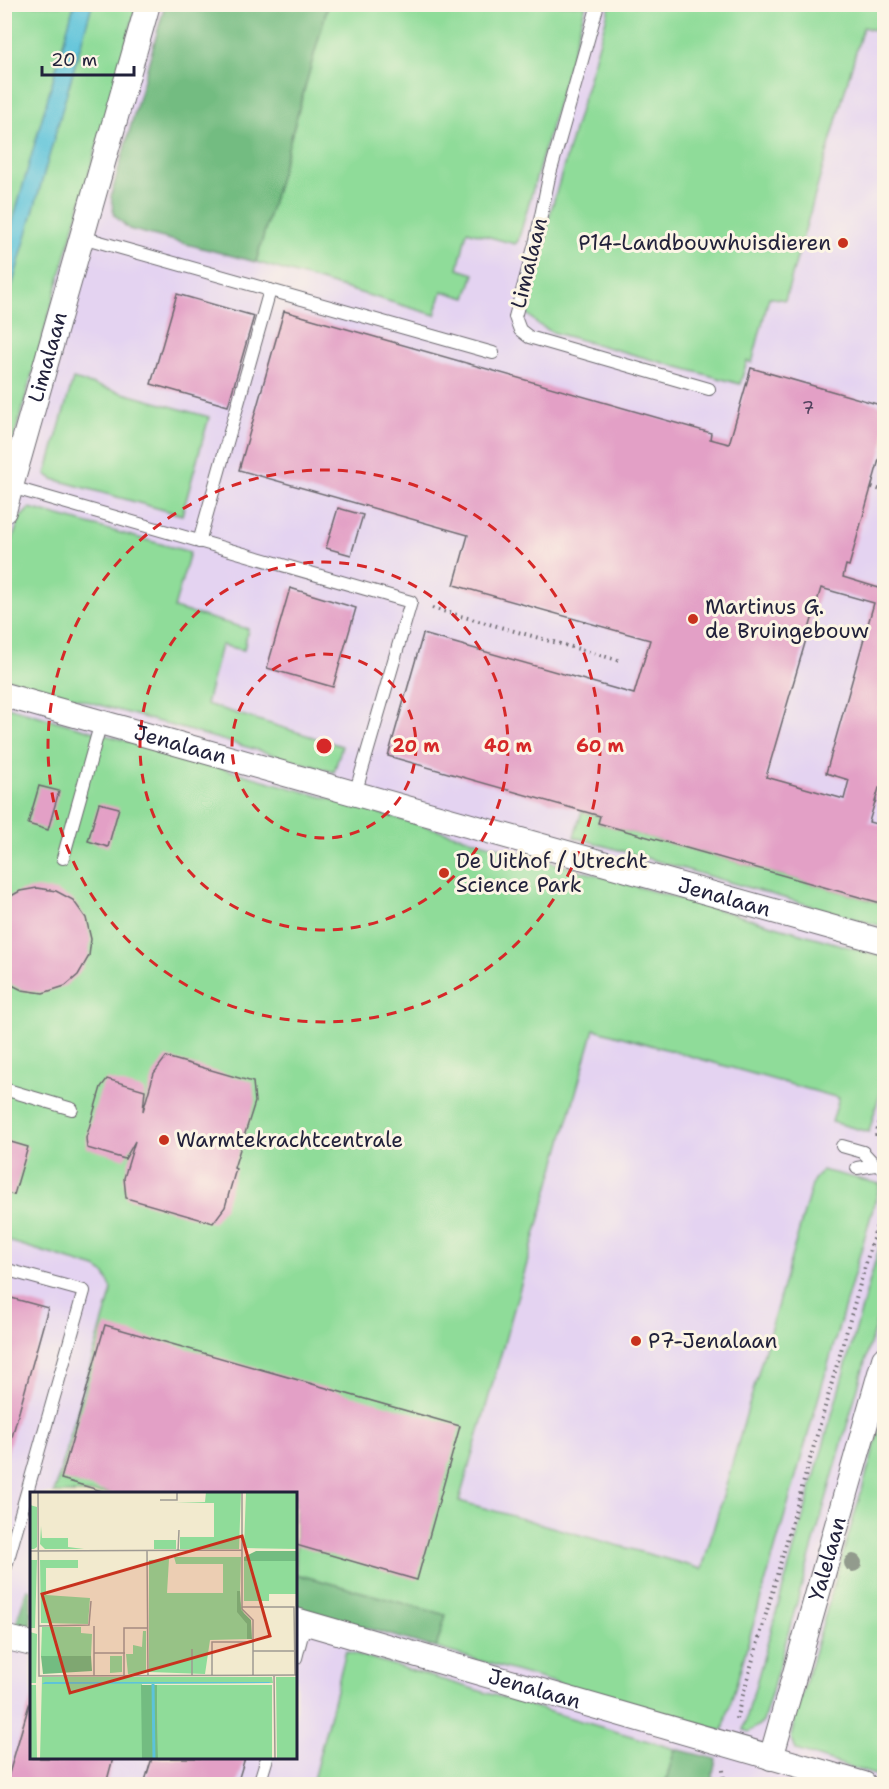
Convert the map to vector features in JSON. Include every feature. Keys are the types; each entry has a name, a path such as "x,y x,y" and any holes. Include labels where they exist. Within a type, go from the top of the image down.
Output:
{"street":[{"name":"Limalaan","path":"4,511 147,4"},
{"name":"Jenalaan","path":"4,694 355,795 885,942"},
{"name":"Yalelaan","path":"771,1758 885,1359"},
{"name":"Jenalaan","path":"301,1622 864,1785"},
{"path":"4,1637 30,1644"}],"lane":[{"name":"Limalaan","path":"598,4 549,177 536,240 514,317 520,330 529,337 709,389"},
{"path":"82,237 493,353"},
{"path":"199,542 270,290"},
{"path":"11,487 411,602 355,795"},
{"path":"63,858 101,722"},
{"path":"4,1089 72,1109"},
{"path":"842,1146 863,1152 880,1166"},
{"path":"857,1168 880,1166"},
{"path":"4,1269 84,1291 4,1573"},
{"path":"297,1651 301,1622"},
{"path":"259,1785 267,1759"}],"path":[{"path":"872,488 885,491"},
{"path":"411,602 618,660"},
{"path":"875,801 885,804"},
{"path":"728,1746 885,1200"}],"shaded area":[{"name":"De Uithof / Utrecht Science Park","path":"77,5 884,5 884,1784 5,1784 4,253"}],"green space":[{"path":"4,5 137,5 4,473"},
{"path":"165,5 328,5 256,262 129,229 114,215 111,196"},
{"path":"328,5 586,5 518,241 515,244 467,231 458,269 474,274 466,298 442,291 435,315 256,262"},
{"path":"610,5 884,5 884,33 863,27 785,300 769,297 752,363 747,361 740,384 552,332 537,324 525,311 527,294"},
{"path":"73,379 209,417 182,515 53,479 46,474"},
{"path":"30,508 190,552 174,608 248,629 244,650 221,645 206,704 342,746 334,772 5,678 5,561 20,518"},
{"path":"4,706 884,957 884,1078 869,1132 832,1122 839,1098 594,1029 459,1501 702,1569 813,1181 822,1170 880,1184 721,1731 436,1648 445,1615 297,1574 297,1492 54,1492 112,1290 105,1274 96,1268 5,1240"},
{"path":"582,811 600,816 599,823 884,904 884,927 574,837"},
{"path":"884,1230 884,1295 763,1722 749,1732 743,1730"},
{"path":"884,1414 884,1778 796,1750 791,1737"},
{"path":"297,1574 446,1615 436,1648 297,1608"},
{"path":"27,1589 30,1590 30,1632 15,1627"},
{"path":"346,1651 675,1749 665,1784 312,1784"},
{"path":"675,1749 716,1759 713,1773 714,1784 665,1784"}],"water":[{"path":"74,5 92,5 5,311 5,249"}],"building":[{"path":"177,294 254,316 228,406 151,384"},
{"name":"Martinus G. de Bruingebouw","path":"284,311 711,433 710,439 729,444 751,368 884,406 884,442 849,566 846,565 843,577 879,588 884,569 884,790 879,788 869,822 884,826 884,904 598,823 600,816 388,756 423,634 634,694 650,640 454,585 468,535 239,470","holes":["821,588 874,603 826,773 849,780 844,799 766,777"]},
{"path":"338,508 363,515 351,555 326,548"},
{"path":"290,588 356,608 333,687 267,668"},
{"path":"39,786 59,791 48,830 28,824"},
{"path":"99,803 119,808 108,847 88,841"},
{"path":"37,888 56,891 73,900 86,918 91,939 89,956 78,975 65,986 43,993 22,990 4,981 4,900 20,891"},
{"name":"Warmtekrachtcentrale","path":"166,1057 253,1082 255,1102 234,1168 236,1169 225,1207 213,1223 126,1198 124,1178 135,1141 125,1159 87,1148 86,1138 101,1087 107,1079 145,1090 143,1111 154,1073"},
{"path":"4,1140 28,1147 14,1195 4,1193"},
{"path":"4,1296 48,1308 5,1462 4,1462"},
{"path":"105,1325 460,1426 417,1580 297,1545 297,1492 105,1492 61,1479"},
{"path":"30,1701 30,1759 113,1759 106,1784 6,1784"},
{"path":"152,1759 245,1759 237,1784 144,1784"}],"place":[{"name":"P14-Landbouwhuisdieren","path":"843,243"},
{"name":"Martinus G. de Bruingebouw","path":"693,619"},
{"name":"De Uithof / Utrecht Science Park","path":"444,873"},
{"name":"Warmtekrachtcentrale","path":"164,1140"},
{"name":"P7-Jenalaan","path":"636,1341"}]}
